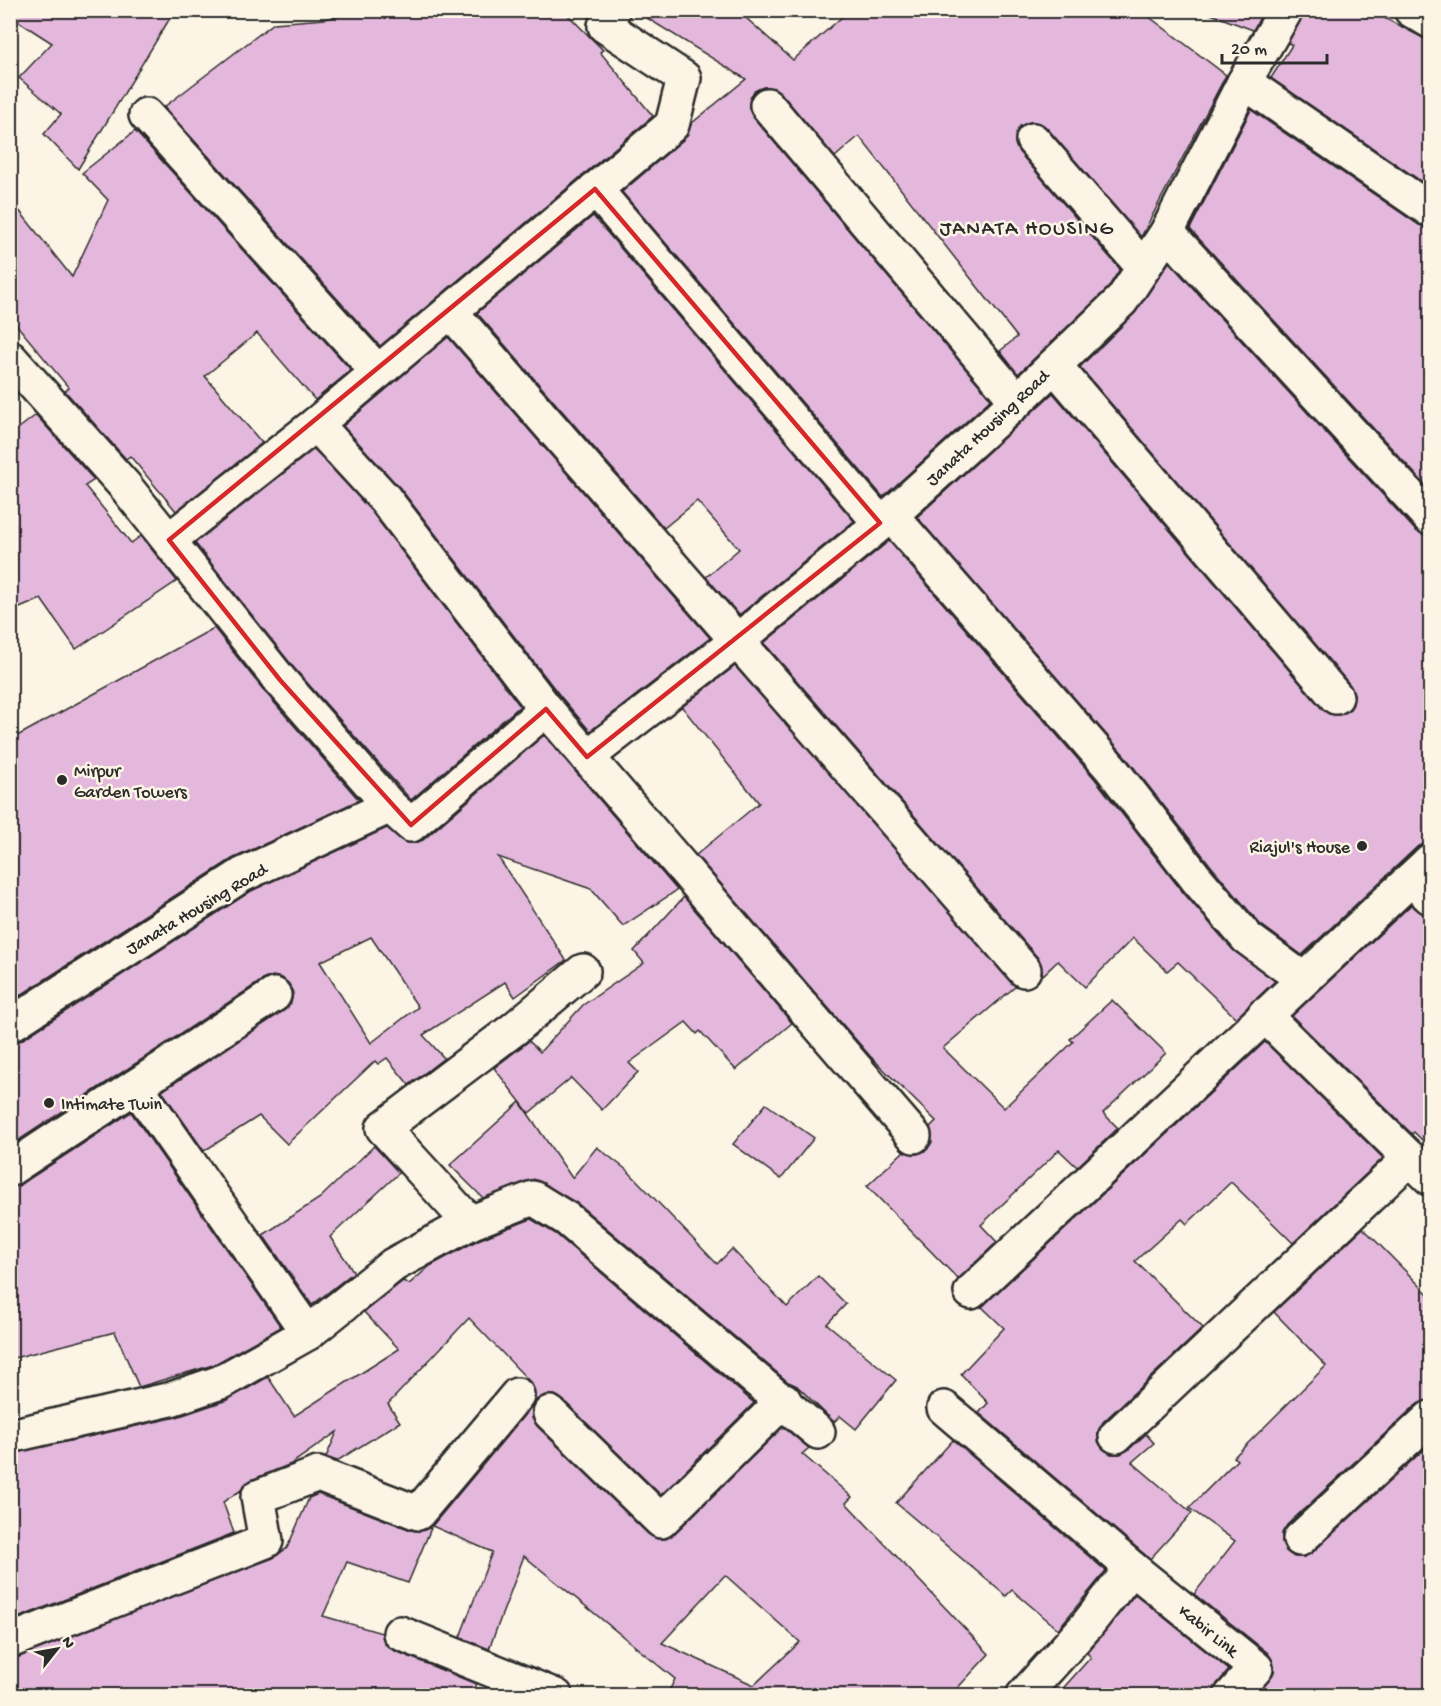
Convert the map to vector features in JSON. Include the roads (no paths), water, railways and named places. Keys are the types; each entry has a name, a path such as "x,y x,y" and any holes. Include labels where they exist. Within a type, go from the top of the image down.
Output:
{"street":[{"path":"170,540 316,424 672,124 684,78 605,26 613,10"},
{"name":"Janata Housing Road","path":"587,757 737,641 885,519 1017,401 1122,300 1167,232 1244,82 1286,10"},
{"path":"1411,10 1431,21"},
{"path":"1244,82 1431,210"},
{"path":"767,105 1017,401"},
{"path":"146,115 378,372"},
{"path":"1032,140 1143,267"},
{"path":"595,189 885,519 1110,767 1196,878 1247,938 1303,979"},
{"path":"1167,232 1431,518"},
{"path":"450,311 1024,970"},
{"path":"10,358 170,540 280,680 390,806 411,825 546,709"},
{"path":"1054,365 1336,697"},
{"path":"316,424 386,499 546,709 914,1136"},
{"name":"Janata Housing Road","path":"10,1024 242,875 390,806"},
{"path":"971,1292 1303,979 1424,879"},
{"path":"470,1223 383,1128 514,1029 583,971"},
{"path":"10,1169 274,995"},
{"path":"1116,1436 1420,1168 1264,1015"},
{"path":"136,1086 308,1333"},
{"path":"10,1436 171,1399 220,1382 308,1333 393,1265 470,1223 533,1198 567,1219 784,1400 818,1432"},
{"path":"10,1641 266,1541 258,1497 318,1474 418,1513 517,1395"},
{"path":"550,1413 661,1521 784,1400"},
{"path":"944,1408 1132,1568 1087,1625 1023,1695"},
{"path":"1300,1539 1431,1418"},
{"name":"Kabir Link","path":"1132,1568 1256,1668 1231,1695"},
{"path":"400,1633 556,1695"}],"place":[{"name":"Mirpur Garden Towers","path":"62,780"},
{"name":"Riajul's House","path":"1362,846"},
{"name":"Intimate Twin","path":"49,1103"}],"district":[{"name":"JANATA HOUSING","path":"1027,227"}]}
